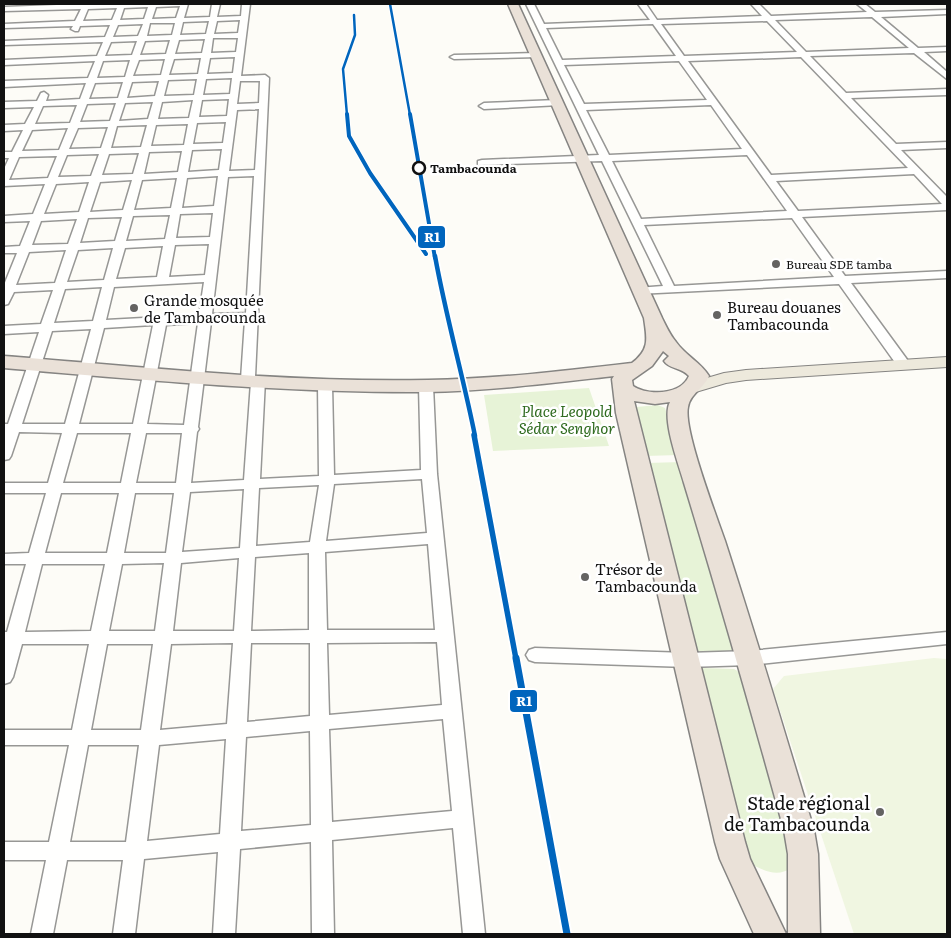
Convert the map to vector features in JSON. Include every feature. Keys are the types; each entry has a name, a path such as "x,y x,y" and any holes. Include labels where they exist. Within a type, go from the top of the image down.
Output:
{"highway":[{"path":"513,4 653,318 688,377"},
{"path":"653,318 656,346 651,356 631,378 626,413 735,859 770,934"},
{"path":"4,362 325,385 426,386 568,377 605,383 631,378 659,360 688,377"},
{"path":"631,378 633,396 659,399 688,377"},
{"path":"688,377 678,406 678,420 687,457 750,658 798,830 803,854 804,934"}],"main road":[{"path":"688,377 724,378 947,362"}],"street":[{"path":"4,456 8,428 34,364 153,4"},
{"path":"4,10 28,6 183,4 35,559 9,638 4,677"},
{"path":"162,281 216,4"},
{"path":"124,934 199,376 246,4"},
{"path":"530,4 670,289"},
{"path":"642,4 904,365"},
{"path":"755,4 947,203"},
{"path":"861,4 947,76"},
{"path":"86,5 4,181 260,173"},
{"path":"5,293 122,5"},
{"path":"4,44 28,6"},
{"path":"541,26 947,12"},
{"path":"4,26 244,18"},
{"path":"4,44 242,34"},
{"path":"559,63 947,49"},
{"path":"4,84 101,59 240,54"},
{"path":"454,58 536,55"},
{"path":"4,62 92,80 202,76 265,78 251,316 253,380 251,485 224,934"},
{"path":"844,96 947,92"},
{"path":"4,105 234,96"},
{"path":"580,107 713,102"},
{"path":"484,106 557,103"},
{"path":"233,108 263,106"},
{"path":"4,128 232,119"},
{"path":"894,147 947,145"},
{"path":"4,155 228,146"},
{"path":"482,163 749,152"},
{"path":"768,178 917,171"},
{"path":"637,222 947,207"},
{"path":"4,219 220,209"},
{"path":"4,250 216,240"},
{"path":"641,291 947,274"},
{"path":"5,293 60,286 211,278"},
{"path":"4,330 251,316"},
{"path":"42,934 160,321"},
{"path":"323,934 317,547 327,480 325,385"},
{"path":"426,386 429,474 474,934"},
{"path":"8,428 192,429"},
{"path":"4,488 184,488 429,474"},
{"path":"4,559 175,558 435,538"},
{"path":"9,638 445,636"},
{"path":"535,655 687,660 750,658 947,638"},
{"path":"4,738 150,738 452,711"},
{"path":"4,851 135,851 463,818"}],"green space":[{"name":"Place Leopold Sédar Senghor","path":"589,388 609,446 493,451 484,395"},
{"path":"658,405 665,408 679,455 645,456 633,411 636,407"},
{"path":"681,462 739,655 692,652 647,463"},
{"name":"Stade régional de Tambacounda","path":"934,658 947,659 947,934 854,934 773,689 784,676"},
{"path":"702,668 734,669 746,676 796,844 791,868 786,871 770,872 749,863 697,674"}],"transit line":[{"name":"R1","path":"390,4 443,300 465,385 567,934"},
{"name":"R1","path":"354,15 355,35 343,69 349,136 370,173 426,254"}],"place":[{"name":"Tambacounda","path":"419,168"},
{"name":"Bureau SDE tamba","path":"776,264"},
{"name":"Grande mosquée de Tambacounda","path":"134,308"},
{"name":"Bureau douanes Tambacounda","path":"717,315"},
{"name":"Trésor de Tambacounda","path":"585,577"},
{"name":"Stade régional de Tambacounda","path":"880,812"}]}
